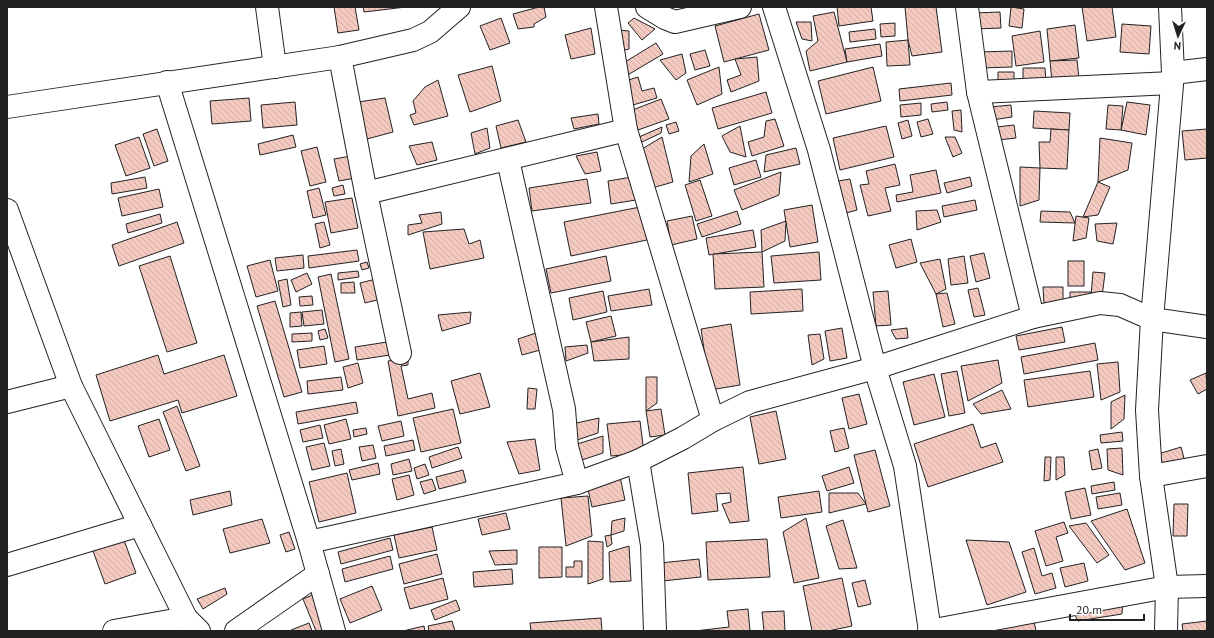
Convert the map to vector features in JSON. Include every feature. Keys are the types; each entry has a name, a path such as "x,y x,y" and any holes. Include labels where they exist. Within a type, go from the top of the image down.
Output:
{"street":[{"path":"267,7 275,67"},
{"path":"7,107 340,57 413,40 430,32 459,7"},
{"path":"606,7 626,130 713,420"},
{"path":"647,7 674,22 740,7"},
{"path":"774,7 819,150 875,368 905,466 929,631 1167,587 1207,586"},
{"path":"967,7 978,92 1033,317"},
{"path":"1166,631 1167,587 1151,476 1146,410 1152,318 1173,78 1170,7"},
{"path":"340,57 366,193 400,353"},
{"path":"978,92 1173,78 1207,69"},
{"path":"167,82 309,542 334,631"},
{"path":"366,193 508,160 626,130"},
{"path":"508,160 564,409 567,447 577,484"},
{"path":"7,210 71,386 140,525 192,625 114,631"},
{"path":"309,542 577,484 638,461 683,438 713,420 750,402 875,368 1033,317 1100,303 1120,305 1152,318 1207,327"},
{"path":"7,402 71,386"},
{"path":"638,461 652,545 655,631"},
{"path":"1151,476 1207,466"},
{"path":"7,565 140,525"},
{"path":"236,631 318,574"}],"building":[{"path":"334,7 355,7 359,30 338,33"},
{"path":"363,7 406,7 364,12"},
{"path":"544,7 546,17 534,24 534,27 518,29 513,14"},
{"path":"837,7 871,7 873,21 839,26"},
{"path":"905,7 936,7 942,52 912,56 908,40"},
{"path":"1011,7 1024,9 1022,28 1009,26"},
{"path":"1082,7 1112,7 1116,37 1087,41"},
{"path":"834,12 847,62 810,71 806,51 818,41 813,16"},
{"path":"1000,12 1001,28 975,29 974,13"},
{"path":"759,14 769,50 724,62 715,26"},
{"path":"501,18 510,43 490,50 480,26"},
{"path":"634,18 655,29 642,40 628,23"},
{"path":"796,22 811,22 812,41 802,39"},
{"path":"895,23 895,36 881,37 880,24"},
{"path":"1122,24 1151,26 1149,54 1120,52"},
{"path":"1075,25 1079,58 1050,61 1047,29"},
{"path":"591,28 595,54 571,59 565,35"},
{"path":"875,29 876,39 850,42 849,32"},
{"path":"618,30 629,31 629,49 617,52"},
{"path":"1040,31 1044,62 1016,66 1012,36"},
{"path":"908,40 910,65 887,66 886,42"},
{"path":"656,43 663,54 626,76 625,62"},
{"path":"880,44 882,56 847,62 845,49"},
{"path":"705,50 710,66 695,70 690,54"},
{"path":"1012,51 1012,67 980,68 980,52"},
{"path":"682,54 686,73 676,80 660,60"},
{"path":"757,57 759,81 731,92 727,80 741,75 735,59"},
{"path":"1077,60 1079,79 1052,82 1050,61"},
{"path":"492,66 501,101 470,112 458,75"},
{"path":"719,67 722,94 697,105 687,80"},
{"path":"873,67 881,101 826,114 818,81"},
{"path":"1023,68 1045,68 1046,82 1023,83"},
{"path":"998,72 1014,72 1014,86 998,85"},
{"path":"638,77 642,91 654,88 657,98 626,107 619,83"},
{"path":"438,80 448,116 414,125 410,115 416,113 413,101 425,87"},
{"path":"951,83 952,95 900,101 899,89"},
{"path":"766,92 772,113 718,129 712,108"},
{"path":"249,98 251,121 212,124 210,101"},
{"path":"385,98 393,132 367,139 358,102"},
{"path":"661,99 669,119 638,130 630,111"},
{"path":"295,102 297,125 263,128 261,105"},
{"path":"947,102 948,110 932,112 931,104"},
{"path":"1127,102 1150,105 1146,135 1121,130"},
{"path":"921,103 921,115 901,117 900,105"},
{"path":"1011,105 1012,117 992,120 990,107"},
{"path":"1108,105 1123,106 1121,130 1106,129"},
{"path":"961,110 962,132 954,130 952,111"},
{"path":"1034,111 1070,113 1069,130 1033,128"},
{"path":"598,114 599,124 574,129 571,118"},
{"path":"775,119 784,146 752,156 748,142 764,137 766,121"},
{"path":"928,119 933,134 921,137 917,122"},
{"path":"518,120 526,142 501,148 496,126"},
{"path":"908,120 912,136 902,139 898,123"},
{"path":"676,122 679,131 669,134 666,125"},
{"path":"1014,125 1016,138 998,140 997,127"},
{"path":"740,126 746,157 730,152 722,136"},
{"path":"886,126 894,157 840,170 833,138"},
{"path":"662,127 661,133 642,142 639,137"},
{"path":"487,128 490,148 475,154 471,133"},
{"path":"157,129 168,161 154,166 143,134"},
{"path":"1051,129 1069,130 1067,169 1040,168 1039,142 1050,142"},
{"path":"1207,129 1207,158 1185,160 1182,131"},
{"path":"293,135 296,147 260,155 258,144"},
{"path":"139,137 150,168 126,176 115,145"},
{"path":"662,137 673,182 652,188 642,149"},
{"path":"945,137 955,137 962,153 953,157"},
{"path":"1100,138 1132,143 1128,170 1098,182"},
{"path":"432,142 437,160 417,165 409,146"},
{"path":"704,144 713,174 689,182 691,156"},
{"path":"317,147 326,182 310,186 301,151"},
{"path":"796,148 800,164 764,172 766,155"},
{"path":"597,152 601,171 585,174 576,156"},
{"path":"351,156 355,178 339,181 334,159"},
{"path":"756,160 761,177 734,185 729,168"},
{"path":"895,164 900,185 885,188 891,211 868,216 860,185 869,184 866,171"},
{"path":"1020,167 1040,168 1039,200 1020,206"},
{"path":"936,170 941,193 897,202 896,195 913,192 910,175"},
{"path":"781,172 779,195 742,210 734,190"},
{"path":"145,177 147,188 112,194 111,183"},
{"path":"632,177 636,200 611,204 608,181"},
{"path":"970,177 972,186 947,193 944,183"},
{"path":"587,179 591,203 532,211 529,188"},
{"path":"850,179 857,210 846,213 838,181"},
{"path":"700,180 712,216 696,221 685,185"},
{"path":"1098,182 1110,187 1098,215 1083,217"},
{"path":"343,185 345,194 334,196 332,188"},
{"path":"319,188 326,215 313,218 307,191"},
{"path":"159,189 163,207 122,216 118,198"},
{"path":"352,198 358,228 331,233 325,202"},
{"path":"975,200 977,210 944,217 942,206"},
{"path":"812,205 818,242 790,247 784,210"},
{"path":"640,207 647,240 571,256 564,222"},
{"path":"937,210 941,222 917,230 916,211"},
{"path":"737,211 741,224 702,237 697,224"},
{"path":"1041,211 1070,212 1075,223 1040,222"},
{"path":"441,212 442,224 408,235 408,225 422,223 419,215"},
{"path":"160,214 162,223 128,233 126,224"},
{"path":"692,216 697,239 671,245 667,221"},
{"path":"1076,216 1089,218 1086,238 1073,241"},
{"path":"786,221 785,241 762,252 761,230"},
{"path":"177,222 184,243 119,266 112,245"},
{"path":"324,222 330,245 320,248 315,224"},
{"path":"1117,223 1113,244 1097,241 1095,224"},
{"path":"464,229 469,244 480,240 484,258 430,269 423,232"},
{"path":"753,230 756,247 709,255 706,238"},
{"path":"911,239 917,262 896,268 889,245"},
{"path":"357,250 359,261 309,268 308,256"},
{"path":"762,252 764,287 715,289 713,254"},
{"path":"819,252 821,280 774,283 771,256"},
{"path":"984,253 990,278 976,282 970,256"},
{"path":"303,255 304,268 277,271 275,258"},
{"path":"170,256 197,343 167,352 139,266"},
{"path":"606,256 611,281 551,293 546,269"},
{"path":"964,256 968,283 951,285 948,259"},
{"path":"940,259 946,289 936,294 920,263"},
{"path":"270,260 278,291 256,297 247,266"},
{"path":"1068,261 1084,261 1084,286 1068,286"},
{"path":"367,262 369,268 362,270 360,264"},
{"path":"358,271 359,277 338,280 338,273"},
{"path":"1093,272 1105,273 1102,297 1091,296"},
{"path":"307,273 312,284 296,292 291,280"},
{"path":"331,274 349,359 335,362 318,277"},
{"path":"287,279 291,305 283,307 278,281"},
{"path":"376,279 381,299 365,303 360,283"},
{"path":"354,282 355,293 341,293 341,283"},
{"path":"1043,287 1063,287 1063,304 1044,304"},
{"path":"978,288 985,315 974,317 968,290"},
{"path":"649,289 652,305 611,311 608,296"},
{"path":"802,289 803,311 751,314 750,292"},
{"path":"603,291 607,312 573,320 569,298"},
{"path":"888,291 891,325 876,326 873,292"},
{"path":"1070,292 1091,292 1087,300 1070,300"},
{"path":"947,293 955,324 943,327 936,294"},
{"path":"312,296 313,305 300,306 299,297"},
{"path":"275,301 302,392 284,397 257,306"},
{"path":"322,310 324,324 304,326 302,312"},
{"path":"301,312 302,326 290,327 290,313"},
{"path":"471,312 470,323 442,331 438,315"},
{"path":"611,316 616,336 591,342 586,322"},
{"path":"731,324 740,385 710,390 701,329"},
{"path":"1062,327 1065,342 1019,350 1016,336"},
{"path":"842,328 847,358 830,361 825,331"},
{"path":"907,328 908,338 896,339 891,330"},
{"path":"325,329 328,338 320,340 318,331"},
{"path":"539,332 544,349 522,355 518,339"},
{"path":"312,333 312,341 292,342 292,334"},
{"path":"820,334 824,359 812,365 808,335"},
{"path":"629,337 629,359 594,361 591,342"},
{"path":"387,342 390,355 357,360 355,347"},
{"path":"1095,343 1098,360 1024,374 1021,357"},
{"path":"587,345 588,353 566,361 565,347"},
{"path":"324,346 327,364 300,368 297,350"},
{"path":"158,355 164,374 224,355 237,396 182,413 178,400 110,421 96,375"},
{"path":"408,358 408,365 401,366 408,399 432,393 435,408 398,416 388,361"},
{"path":"998,360 1002,383 968,401 961,366"},
{"path":"1118,362 1120,392 1101,400 1097,364"},
{"path":"358,363 363,383 348,388 343,367"},
{"path":"957,371 965,413 949,416 941,374"},
{"path":"1090,371 1094,397 1028,407 1024,380"},
{"path":"480,373 490,407 460,414 451,381"},
{"path":"1206,373 1207,389 1198,394 1190,380"},
{"path":"934,374 945,417 914,425 903,382"},
{"path":"341,377 343,390 308,394 307,381"},
{"path":"646,377 657,377 657,403 646,411"},
{"path":"528,388 537,389 535,409 527,409"},
{"path":"1002,390 1011,409 981,414 973,404"},
{"path":"859,394 867,424 849,429 842,398"},
{"path":"1125,395 1124,419 1111,429 1111,402"},
{"path":"356,402 358,413 298,424 296,412"},
{"path":"177,406 200,466 186,471 163,412"},
{"path":"453,409 461,443 421,452 413,418"},
{"path":"661,409 665,435 650,437 646,411"},
{"path":"776,411 786,459 759,464 750,417"},
{"path":"599,418 598,433 571,442 572,424"},
{"path":"159,419 170,450 149,457 138,426"},
{"path":"346,419 351,439 329,444 324,425"},
{"path":"401,421 404,436 382,441 378,426"},
{"path":"640,421 644,453 611,456 607,424"},
{"path":"973,424 981,448 996,443 1003,462 928,487 914,444"},
{"path":"320,425 323,438 303,442 300,430"},
{"path":"366,428 367,434 354,437 353,430"},
{"path":"844,428 849,448 835,452 830,431"},
{"path":"1122,432 1123,441 1101,443 1100,435"},
{"path":"603,436 603,453 579,461 574,445"},
{"path":"535,439 540,470 519,474 507,442"},
{"path":"413,440 415,450 386,456 384,446"},
{"path":"324,443 330,466 312,470 306,447"},
{"path":"373,445 376,458 362,461 359,447"},
{"path":"458,447 462,458 432,468 429,457"},
{"path":"1181,447 1185,462 1159,470 1155,455"},
{"path":"1122,448 1123,475 1108,470 1107,449"},
{"path":"341,449 344,464 335,466 332,451"},
{"path":"1098,449 1102,468 1092,470 1089,451"},
{"path":"875,450 890,506 868,512 854,455"},
{"path":"1045,457 1051,457 1050,480 1044,481"},
{"path":"1056,457 1064,457 1065,475 1056,480"},
{"path":"409,459 412,471 393,475 391,464"},
{"path":"378,463 380,474 352,480 349,470"},
{"path":"425,464 429,475 417,479 414,468"},
{"path":"743,467 749,521 730,523 722,504 731,502 730,493 716,494 718,511 692,514 688,473"},
{"path":"849,467 854,483 827,491 822,476"},
{"path":"463,470 466,482 439,489 436,477"},
{"path":"347,473 356,513 319,522 309,482"},
{"path":"409,475 414,495 397,500 392,479"},
{"path":"620,477 625,500 592,507 587,485"},
{"path":"432,479 436,490 424,494 420,482"},
{"path":"1114,482 1115,490 1092,494 1091,486"},
{"path":"1085,488 1091,515 1071,519 1065,492"},
{"path":"230,491 232,505 193,515 190,500"},
{"path":"819,491 822,512 781,518 778,497"},
{"path":"829,493 858,493 866,504 829,513"},
{"path":"1120,493 1122,505 1098,509 1096,497"},
{"path":"588,496 592,536 566,546 561,498"},
{"path":"1174,504 1188,504 1187,536 1173,536"},
{"path":"1127,509 1145,563 1125,570 1091,521"},
{"path":"506,513 510,529 482,535 478,519"},
{"path":"625,518 624,531 611,535 612,521"},
{"path":"806,518 819,578 794,583 783,532"},
{"path":"262,519 270,543 230,553 223,529"},
{"path":"843,520 857,568 839,569 826,526"},
{"path":"1064,522 1068,533 1056,537 1063,561 1046,566 1035,531"},
{"path":"1086,523 1109,555 1097,563 1069,526"},
{"path":"432,527 437,550 399,558 394,535"},
{"path":"289,532 295,549 286,552 280,535"},
{"path":"611,535 612,544 607,547 605,536"},
{"path":"390,538 393,550 341,564 338,552"},
{"path":"767,539 770,577 708,580 706,542"},
{"path":"124,540 136,573 105,584 93,551"},
{"path":"966,540 1009,542 1026,592 987,605"},
{"path":"588,541 603,542 603,579 588,584"},
{"path":"629,546 631,581 610,582 609,552"},
{"path":"539,547 562,547 562,577 539,578"},
{"path":"1034,548 1042,576 1052,573 1056,588 1035,594 1022,552"},
{"path":"517,550 517,564 495,565 489,551"},
{"path":"437,554 442,574 404,584 399,564"},
{"path":"390,556 393,569 345,582 342,569"},
{"path":"699,559 701,577 662,581 660,563"},
{"path":"574,561 582,561 582,577 566,577 566,567 574,567"},
{"path":"1084,563 1088,581 1065,587 1060,568"},
{"path":"512,569 513,584 474,587 473,572"},
{"path":"443,578 448,599 410,609 404,588"},
{"path":"842,578 852,626 828,631 812,631 803,586"},
{"path":"865,580 871,604 858,607 852,583"},
{"path":"372,586 382,610 350,623 340,599"},
{"path":"225,588 227,594 203,609 197,599"},
{"path":"315,594 329,627 319,631 316,631 303,599"},
{"path":"456,600 460,610 435,620 431,610"},
{"path":"1123,600 1122,614 1078,621 1073,611"},
{"path":"748,609 750,631 695,631 729,627 727,611"},
{"path":"784,611 785,631 764,631 762,612"},
{"path":"601,618 602,631 531,631 530,623"},
{"path":"452,621 455,631 429,631 428,626"},
{"path":"1034,621 1036,631 999,631 999,629"},
{"path":"1207,621 1207,631 1183,631 1182,624"},
{"path":"309,623 312,631 291,631 291,630"},
{"path":"424,626 425,631 403,631"}]}
